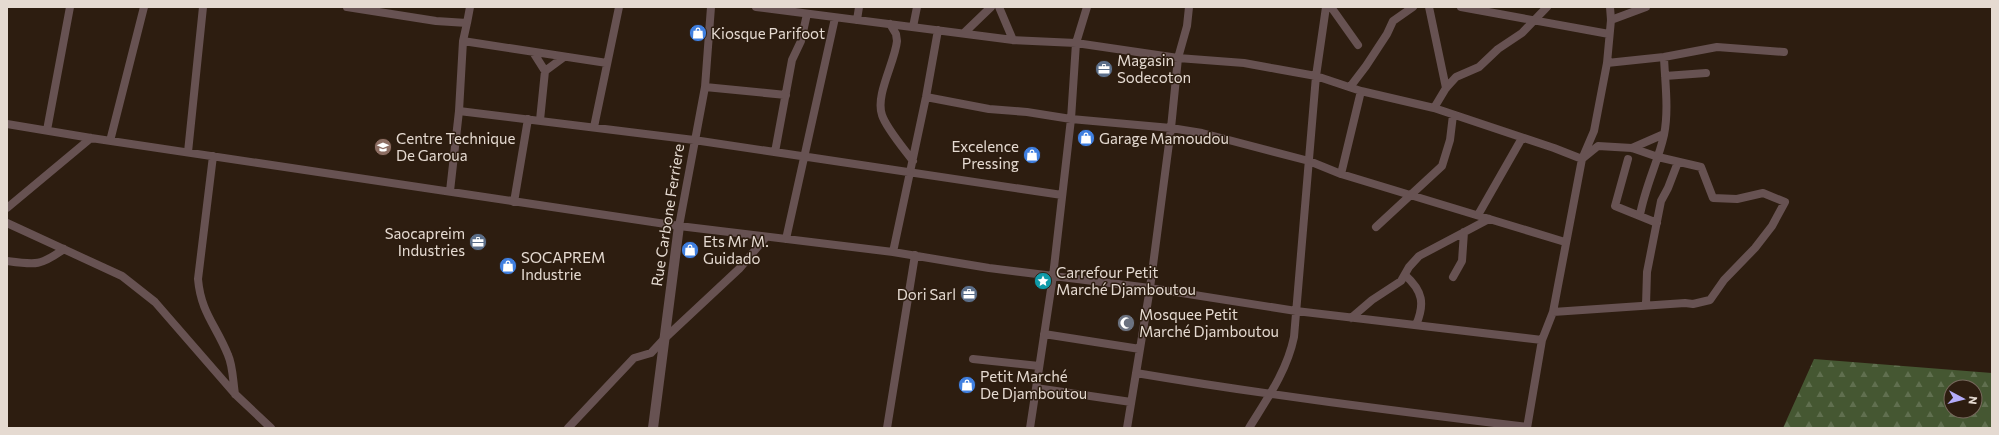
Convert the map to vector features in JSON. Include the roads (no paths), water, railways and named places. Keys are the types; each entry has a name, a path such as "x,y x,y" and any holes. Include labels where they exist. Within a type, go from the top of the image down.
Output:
{"street":[{"path":"47,130 70,7"},
{"path":"110,141 144,7"},
{"path":"188,152 203,7"},
{"path":"347,7 436,21 467,23"},
{"path":"450,191 459,111 463,41 470,7"},
{"path":"594,127 619,7"},
{"name":"Rue Carbone Ferriere","path":"653,428 679,226 705,87 711,7"},
{"path":"756,7 1013,40 1076,43 1178,58 1244,63 1316,76 1361,92 1434,108 1554,148 1582,159"},
{"path":"857,20 859,7"},
{"path":"913,27 916,7"},
{"path":"964,34 991,7"},
{"path":"999,7 1013,40"},
{"path":"1030,428 1053,276 1071,119 1076,43 1087,7"},
{"path":"1127,428 1150,288 1171,128 1178,58 1187,26 1189,7"},
{"path":"1249,428 1270,393 1291,352 1296,311 1316,76 1326,7"},
{"path":"1331,7 1358,45"},
{"path":"1350,87 1387,34 1393,21 1413,7"},
{"path":"1429,7 1446,88"},
{"path":"1461,7 1608,34"},
{"path":"1434,108 1446,88 1456,77 1472,72 1479,67 1498,49 1522,33 1547,7"},
{"path":"1136,373 1244,392 1270,393 1325,402 1527,427 1542,340 1553,312 1565,242 1582,159 1594,131 1607,63 1608,34 1611,20 1610,7"},
{"path":"1611,20 1646,7"},
{"path":"775,152 792,60 801,41 807,14"},
{"path":"786,239 835,18"},
{"path":"890,24 896,34 897,41 882,99 881,114 884,121 913,161"},
{"path":"893,252 926,97 938,30"},
{"path":"463,41 607,63"},
{"path":"1607,63 1664,57 1717,47 1784,52"},
{"path":"533,52 545,71 540,120"},
{"path":"545,71 564,57"},
{"path":"1640,215 1643,199 1658,158 1664,134 1664,57"},
{"path":"1665,76 1706,73"},
{"path":"705,87 786,95"},
{"path":"1341,174 1361,92"},
{"path":"926,97 989,109 1027,112 1071,119 1171,128 1202,133 1309,161 1341,174 1565,242"},
{"path":"459,111 694,140 1062,195"},
{"path":"1376,227 1442,166 1450,140 1454,115"},
{"path":"514,202 528,119"},
{"path":"7,124 110,141 679,226 915,255 1053,276 1150,288 1296,311 1542,340"},
{"path":"1632,148 1664,134"},
{"path":"7,208 91,138"},
{"path":"1478,215 1522,138"},
{"path":"1553,312 1685,302 1693,304 1710,300 1724,280 1755,248 1772,226 1785,202 1763,193 1737,199 1713,198 1701,167 1658,158 1632,148 1598,146 1582,159"},
{"path":"213,156 198,279 199,294 207,317 229,356 235,394"},
{"path":"1628,159 1615,206 1657,223"},
{"path":"1646,305 1647,272 1661,201 1668,188 1678,162"},
{"path":"1351,318 1377,296 1401,281 1419,256 1489,219"},
{"path":"7,223 122,276 155,302 235,394 271,428"},
{"path":"1453,277 1462,261 1464,232"},
{"path":"568,428 634,358 651,353 740,268 766,236"},
{"path":"7,261 35,264 46,262 64,249"},
{"path":"887,428 915,255"},
{"path":"1405,275 1419,291 1422,301 1421,314 1416,326"},
{"path":"1044,334 1140,349"},
{"path":"973,359 1039,366"},
{"path":"1036,388 1131,402"},
{"path":"1458,418 1459,428"}],"place":[{"name":"Kiosque Parifoot","path":"698,33"},
{"name":"Magasin Sodecoton","path":"1104,69"},
{"name":"Garage Mamoudou","path":"1086,138"},
{"name":"Centre Technique De Garoua","path":"383,147"},
{"name":"Excelence Pressing","path":"1032,155"},
{"name":"Saocapreim Industries","path":"478,242"},
{"name":"Ets Mr M. Guidado","path":"690,250"},
{"name":"SOCAPREM Industrie","path":"508,266"},
{"name":"Carrefour Petit Marché Djamboutou","path":"1043,281"},
{"name":"Dori Sarl","path":"969,294"},
{"name":"Mosquee Petit Marché Djamboutou","path":"1126,323"},
{"name":"Petit Marché De Djamboutou","path":"967,385"}]}
